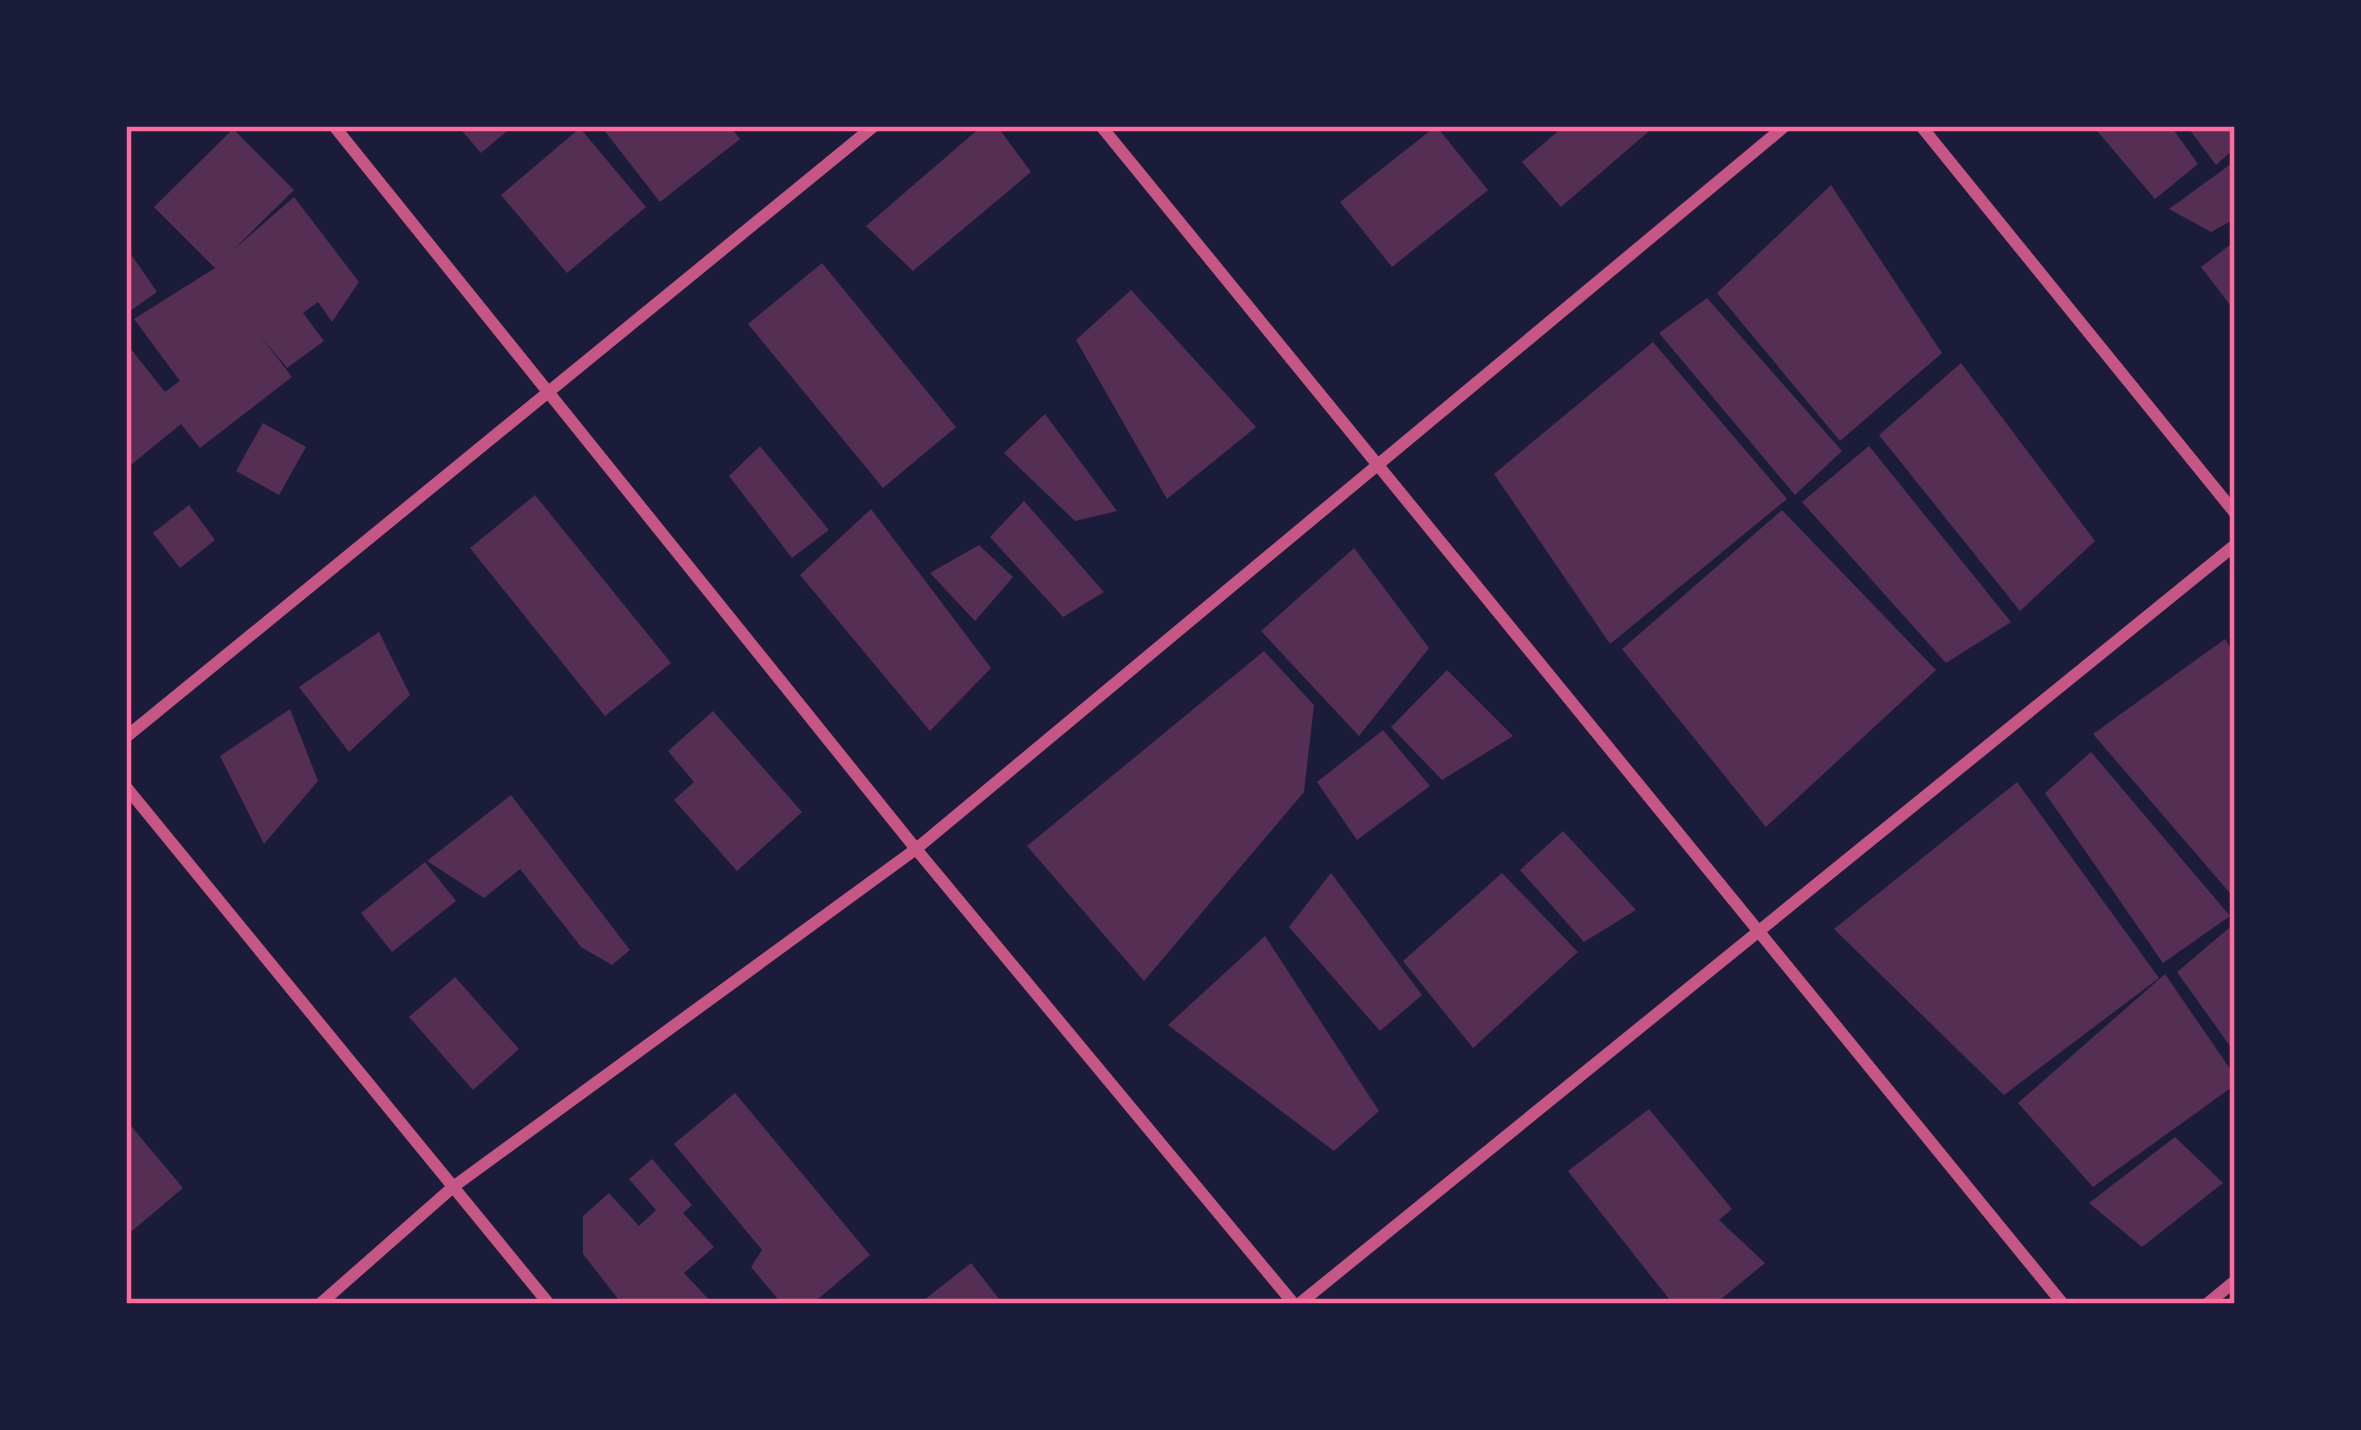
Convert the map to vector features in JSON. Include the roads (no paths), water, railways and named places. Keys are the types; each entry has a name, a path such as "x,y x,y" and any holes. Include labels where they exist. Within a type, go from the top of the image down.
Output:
{"street":[{"path":"334,126 916,849 1297,1304 2235,545"},
{"path":"126,737 874,126"},
{"path":"1101,126 2063,1304"},
{"path":"320,1304 453,1187 916,849 1785,126"},
{"path":"1921,126 2235,513"},
{"path":"126,787 549,1304"},
{"path":"2207,1304 2235,1281"}]}
